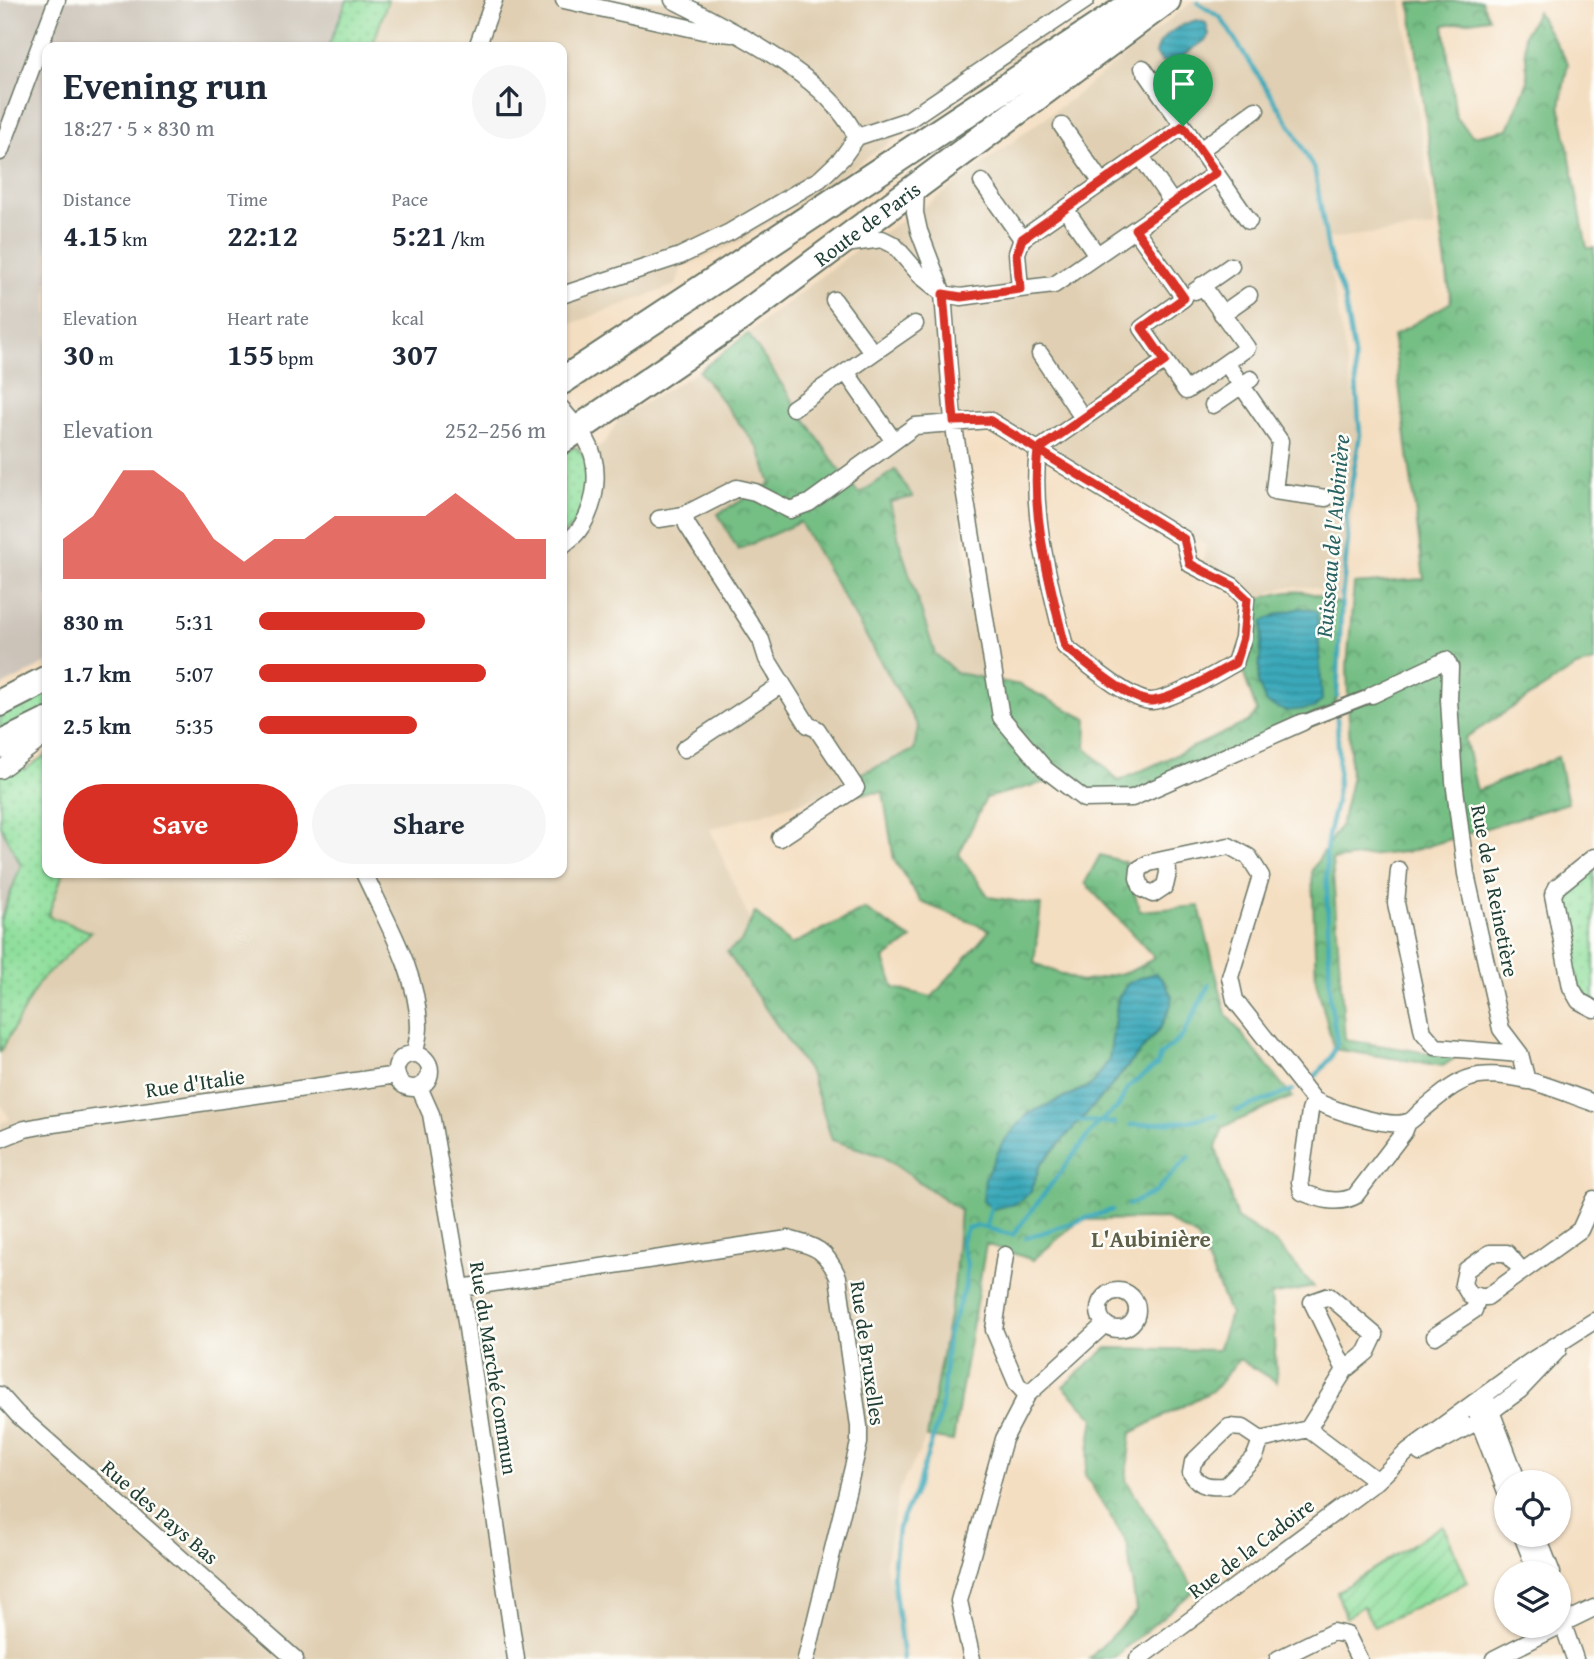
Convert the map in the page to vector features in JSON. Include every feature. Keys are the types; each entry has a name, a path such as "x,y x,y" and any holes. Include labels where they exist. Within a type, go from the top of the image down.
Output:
{"main road":[{"name":"Route de Paris","path":"567,378 1138,0"},
{"name":"Route de Paris","path":"570,435 683,359 1167,0"},
{"path":"567,398 645,340 643,327"},
{"path":"0,703 42,682"},
{"path":"0,745 42,724"}],"street":[{"path":"0,152 57,0"},
{"path":"479,42 494,0"},
{"path":"564,0 703,31 735,34"},
{"path":"673,0 762,49 808,82 842,114 857,137"},
{"path":"567,293 680,256 730,232 820,179 842,158 857,137 908,120 1086,0"},
{"path":"1143,68 1249,221"},
{"path":"1200,150 1256,110"},
{"path":"1062,126 1102,183"},
{"path":"1020,289 1017,253 1022,239 1183,126"},
{"path":"1140,155 1172,202"},
{"path":"839,245 882,239 894,244 921,276 943,294 961,297 1054,285 1216,173"},
{"path":"982,182 1022,239"},
{"path":"916,187 915,212 919,231 943,294 954,421 1001,717 1045,769 1084,799 1132,798 1303,722 1372,695"},
{"path":"1066,210 1097,255"},
{"path":"1135,229 1184,298"},
{"path":"1202,285 1247,348 1186,391 1142,328 1202,285 1231,266"},
{"path":"1222,314 1249,295"},
{"path":"834,300 873,353"},
{"path":"793,408 915,324"},
{"path":"1040,354 1083,418"},
{"path":"659,519 684,515 737,488 755,492 790,510 809,503 915,426 989,420 1038,450 1184,539 1190,564 1233,586 1247,599 1243,638 1235,663 1191,687 1150,701 1131,695 1065,647 1049,580 1034,481 1038,450 1165,361"},
{"path":"1226,363 1246,382 1280,441 1274,491 1325,498"},
{"path":"846,372 893,440"},
{"path":"1213,405 1246,382"},
{"path":"567,542 578,532 594,498 593,457 586,439 570,435"},
{"path":"684,515 687,524 761,640 766,659 808,725 817,729 856,788 780,838"},
{"name":"Rue de la Reinetière","path":"1372,695 1446,660 1450,667 1449,700 1454,780 1466,874 1501,1030 1520,1054 1527,1081"},
{"path":"684,749 782,684"},
{"path":"0,770 42,739"},
{"path":"1167,859 1229,846 1250,857 1261,876 1230,977 1235,1000 1314,1101 1379,1122 1408,1122"},
{"path":"1594,857 1557,887 1553,895 1571,987 1579,1001 1594,1009"},
{"path":"1399,870 1396,904 1423,1032 1436,1047 1520,1054"},
{"path":"366,878 403,958 414,994 419,1028 415,1054"},
{"path":"415,1054 425,1059 430,1069 428,1079 419,1087 408,1087 397,1075 400,1060 415,1054"},
{"name":"Rue d'Italie","path":"0,1139 25,1129 46,1125 397,1075"},
{"path":"1314,1101 1310,1111 1300,1182 1302,1192 1336,1202 1355,1196 1404,1132 1408,1122 1449,1089 1465,1080 1492,1076 1527,1081 1594,1103"},
{"name":"Rue du Marché Commun","path":"419,1087 431,1114 461,1288 516,1659"},
{"path":"1522,1271 1507,1253 1490,1253 1466,1270 1462,1284 1470,1296 1487,1297 1580,1230 1594,1199"},
{"name":"Rue de Bruxelles","path":"461,1288 788,1239 810,1245 828,1256 838,1278 859,1426 859,1443 806,1659"},
{"path":"1005,1255 994,1330 1017,1384 1027,1395"},
{"path":"1261,1440 1308,1429 1345,1370 1367,1352 1375,1335 1329,1296 1312,1302 1345,1370"},
{"path":"1435,1336 1474,1310 1478,1296"},
{"name":"Rue de la Cadoire","path":"1138,1659 1382,1475 1408,1451 1520,1390 1569,1338 1594,1321"},
{"path":"972,1659 959,1601 1004,1439 1027,1395 1105,1324"},
{"name":"Rue des Pays Bas","path":"0,1395 18,1415 295,1659"},
{"path":"1482,1409 1506,1470"},
{"path":"1308,1429 1382,1475"},
{"path":"1571,1617 1594,1608"},
{"path":"1278,1659 1333,1632 1347,1635 1359,1659"},
{"path":"1494,1659 1531,1638"},
{"path":"1567,1638 1576,1659"}],"shaded area":[{"path":"0,0 347,0 330,42 42,42 42,666 0,687"},
{"path":"388,0 1066,0 1075,17 741,241 682,267 676,285 568,325 567,42 374,42"},
{"path":"1194,0 1401,0 1435,227 1325,239 1359,430 1345,602 1314,587 1286,587 1259,596 1204,562 1206,545 1069,461 972,419 947,434 994,727 880,779 710,829 773,974 756,994 811,1075 882,1156 960,1210 954,1289 927,1437 899,1490 885,1565 904,1622 906,1659 0,1659 0,1124 10,1119 0,1103 0,1053 39,982 91,932 48,917 61,878 567,878 567,529 583,505 587,479 584,459 606,441 620,417 699,371 853,252 935,199 1072,98"},
{"path":"0,825 21,865 0,921"}],"green space":[{"path":"347,0 388,0 374,42 330,42"},
{"path":"1481,0 1489,18 1444,25 1456,118 1473,136 1508,129 1528,81 1524,35 1537,12 1568,63 1560,106 1587,248 1594,248 1594,662 1576,667 1465,738 1477,791 1558,757 1568,803 1412,851 1332,860 1345,1040 1456,1057 1443,1066 1334,1049 1316,981 1312,870 1341,824 1351,780 1347,667 1354,584 1424,579 1393,336 1451,302 1410,3"},
{"path":"748,334 836,465 859,494 895,470 913,497 890,502 901,548 935,654 957,673 1020,685 1087,719 1086,748 1119,781 1248,722 1257,712 1242,669 1248,653 1254,600 1279,593 1298,592 1317,595 1341,604 1336,705 1131,793 1085,795 1046,782 986,798 959,854 989,897 1041,905 1034,963 1081,982 1131,971 1155,958 1085,883 1100,855 1125,862 1140,911 1199,906 1226,1014 1292,1097 1223,1127 1216,1148 1237,1218 1277,1244 1314,1287 1271,1295 1277,1382 1239,1359 1214,1390 1131,1433 1126,1480 1195,1590 1112,1659 1089,1659 1136,1611 1127,1543 1085,1475 1094,1418 1063,1386 1107,1348 1218,1350 1230,1314 1198,1238 1166,1219 1080,1220 1033,1260 986,1244 953,1441 927,1437 954,1289 960,1210 882,1156 832,1140 811,1075 727,952 741,942 755,912 791,945 864,909 912,939 884,959 894,988 932,997 990,930 921,902 894,860 883,792 859,794 846,780 914,750 918,726 800,522 738,550 718,514 771,484 759,449 699,371","holes":["1118,998 1161,1027 1108,1090 1040,1165 1028,1114 1091,1085 1109,1060"]},
{"path":"576,447 586,463 588,474 583,507 567,531 567,451"},
{"path":"42,690 42,715 0,736 0,712"},
{"path":"8,750 24,770 42,757 42,878 61,878 48,916 91,932 39,982 0,1053 0,921 21,865 0,825 0,754"},
{"path":"1594,866 1594,1001 1578,984 1562,892"},
{"path":"1443,1525 1468,1582 1374,1627 1363,1606 1346,1618 1337,1592"}],"water":[{"path":"1197,20 1206,23 1209,34 1207,39 1175,61 1162,62 1156,54 1166,36 1184,24"},
{"path":"1301,608 1317,611 1322,700 1314,708 1285,711 1266,703 1258,683 1263,621"},
{"path":"1155,973 1163,980 1172,996 1161,1027 1040,1165 1031,1192 1015,1204 993,1209 983,1201 985,1178 1003,1142 1028,1114 1092,1085 1109,1060 1118,998 1129,982"}],"waterway":[{"name":"Ruisseau de l'Aubinière","path":"1198,3 1221,18 1294,131 1315,172 1328,250 1344,297 1354,355 1360,435 1346,517 1348,539 1337,697"},
{"name":"Ruisseau de l'Aubinière","path":"1313,1079 1331,1058 1337,1043 1330,999 1326,855 1337,791 1337,718"},
{"name":"Ruisseau de l'Aubinière","path":"986,1228 1013,1235 1097,1124 1118,1107 1128,1087 1157,1065 1160,1055 1182,1037 1209,985"},
{"name":"Ruisseau de l'Aubinière","path":"1236,1111 1293,1090"},
{"name":"Ruisseau de l'Aubinière","path":"1131,1125 1188,1121 1216,1115"},
{"name":"Ruisseau de l'Aubinière","path":"1077,1121 1115,1123"},
{"path":"1128,1205 1154,1193 1189,1157"},
{"name":"Ruisseau de l'Aubinière","path":"903,1659 893,1575 898,1528 915,1493 941,1413 948,1335 965,1288 967,1264 961,1242 967,1228 986,1228 992,1203"},
{"path":"1026,1238 1112,1210"}],"district":[{"name":"L'Aubinière","path":"1151,1238"}],"route":[{"path":"1183,126 1022,239 1017,253 1020,289 961,297 943,294 954,421 989,420 1016,434 1038,450 1184,539 1190,564 1233,586 1247,599 1243,638 1235,663 1191,687 1150,701 1131,695 1065,647 1049,580 1034,481 1038,450 1165,361 1142,328 1184,298 1135,229 1216,173 1183,126"}]}
